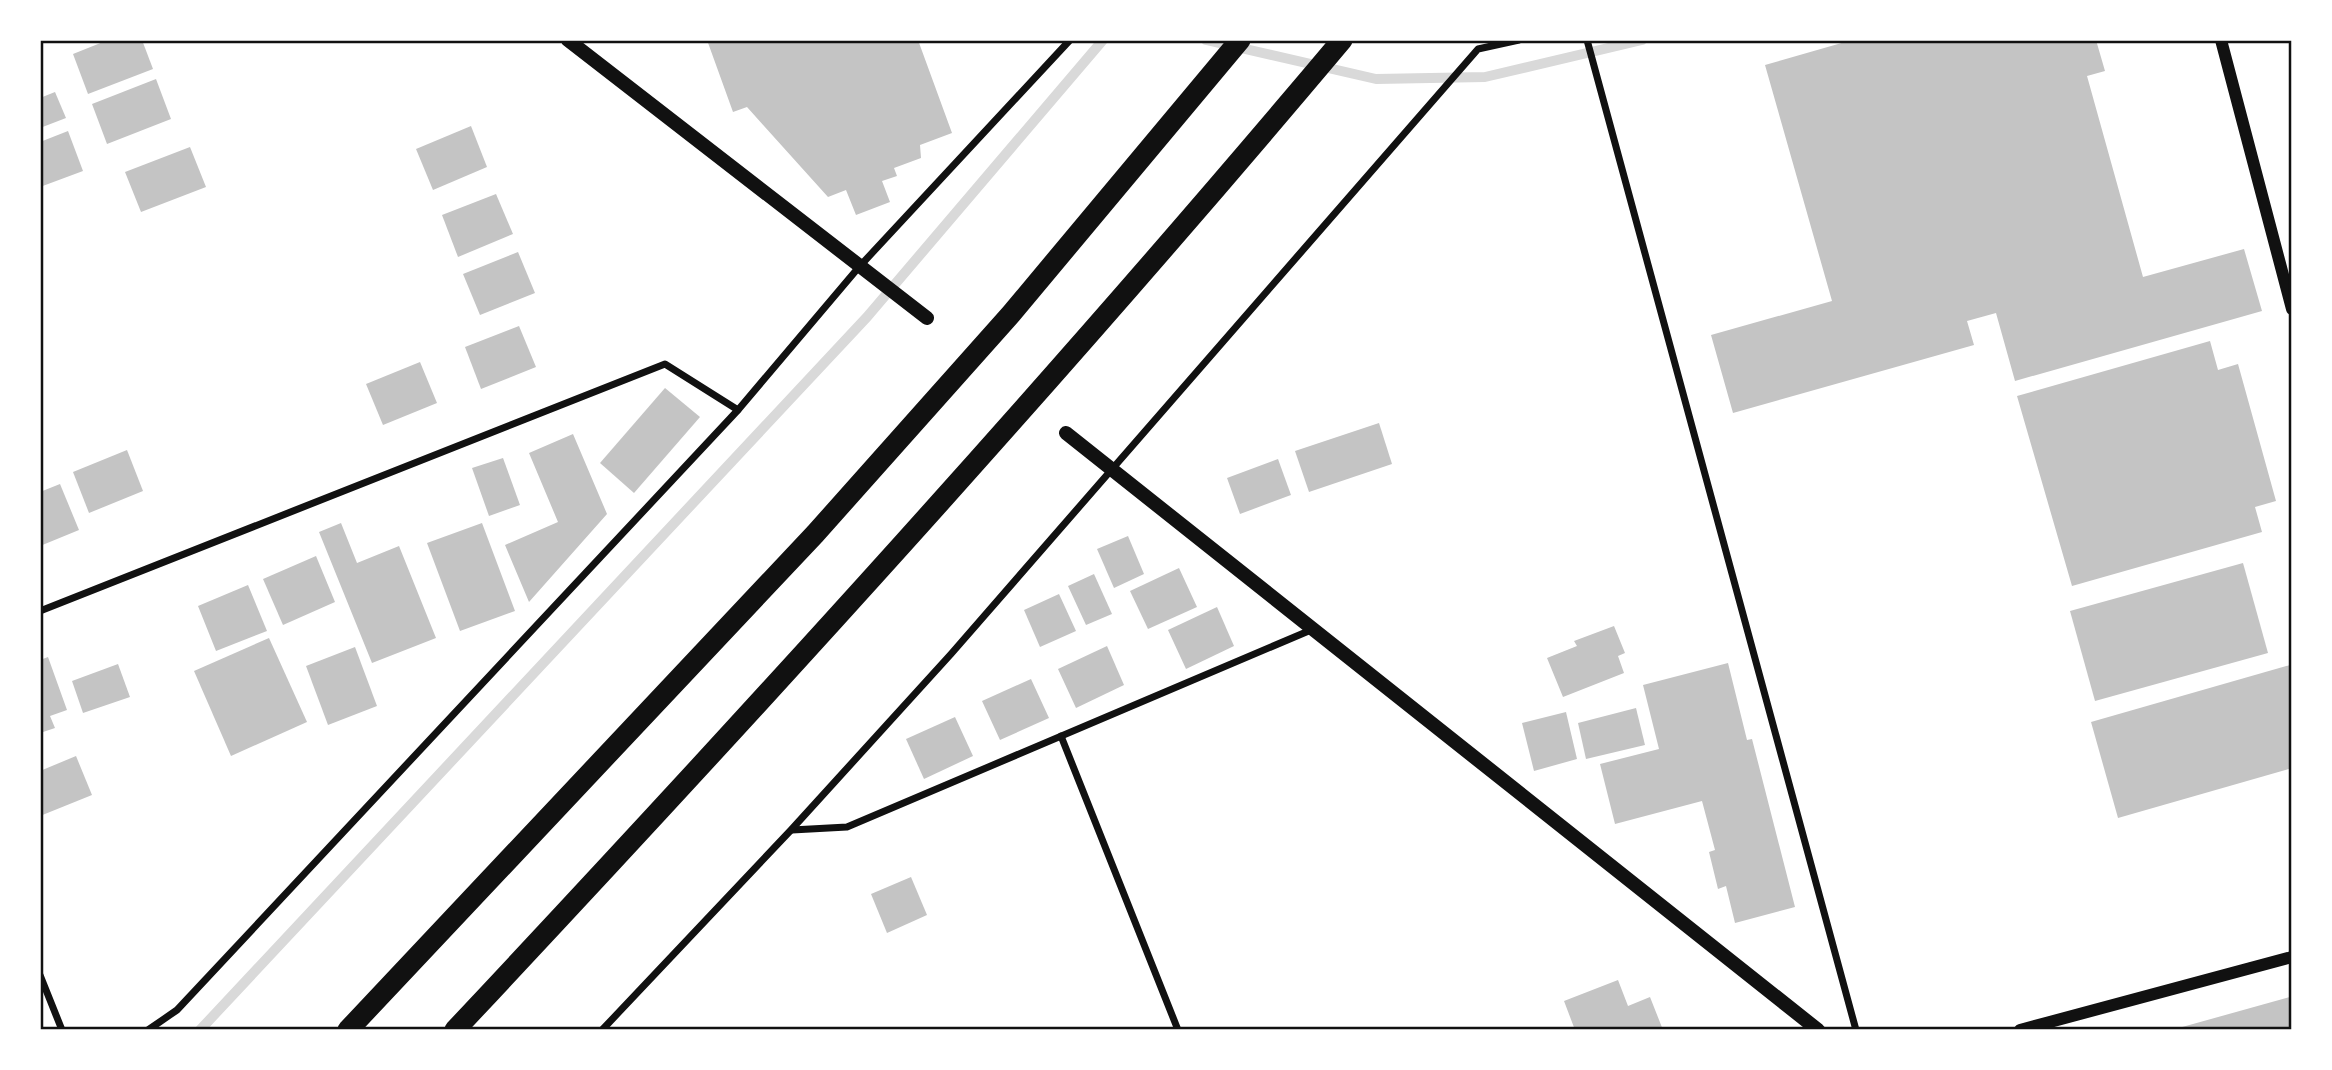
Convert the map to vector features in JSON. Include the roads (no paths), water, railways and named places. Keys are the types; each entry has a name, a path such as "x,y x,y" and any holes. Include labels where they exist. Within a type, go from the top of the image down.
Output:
{"highway":[{"path":"348,1030 815,534 1011,314 1240,40"},
{"path":"455,1030 626,847 1062,364 1342,40"}],"main road":[{"path":"568,40 927,318"},
{"path":"1066,433 1110,471 1818,1030"}],"street":[{"path":"148,1030 177,1010 738,410 859,267 1070,40"},
{"path":"602,1030 791,830 951,654 1478,49 1519,40"},
{"path":"1587,40 1856,1030"},
{"path":"2221,40 2292,309"},
{"path":"40,611 665,364 738,410"},
{"path":"791,830 847,827 1311,630"},
{"path":"1061,736 1178,1030"},
{"path":"2020,1030 2292,957"},
{"path":"40,975 62,1030"}],"waterway":[{"path":"200,1030 867,317 1103,40"},
{"path":"1206,40 1376,79 1485,77 1642,40"}]}
